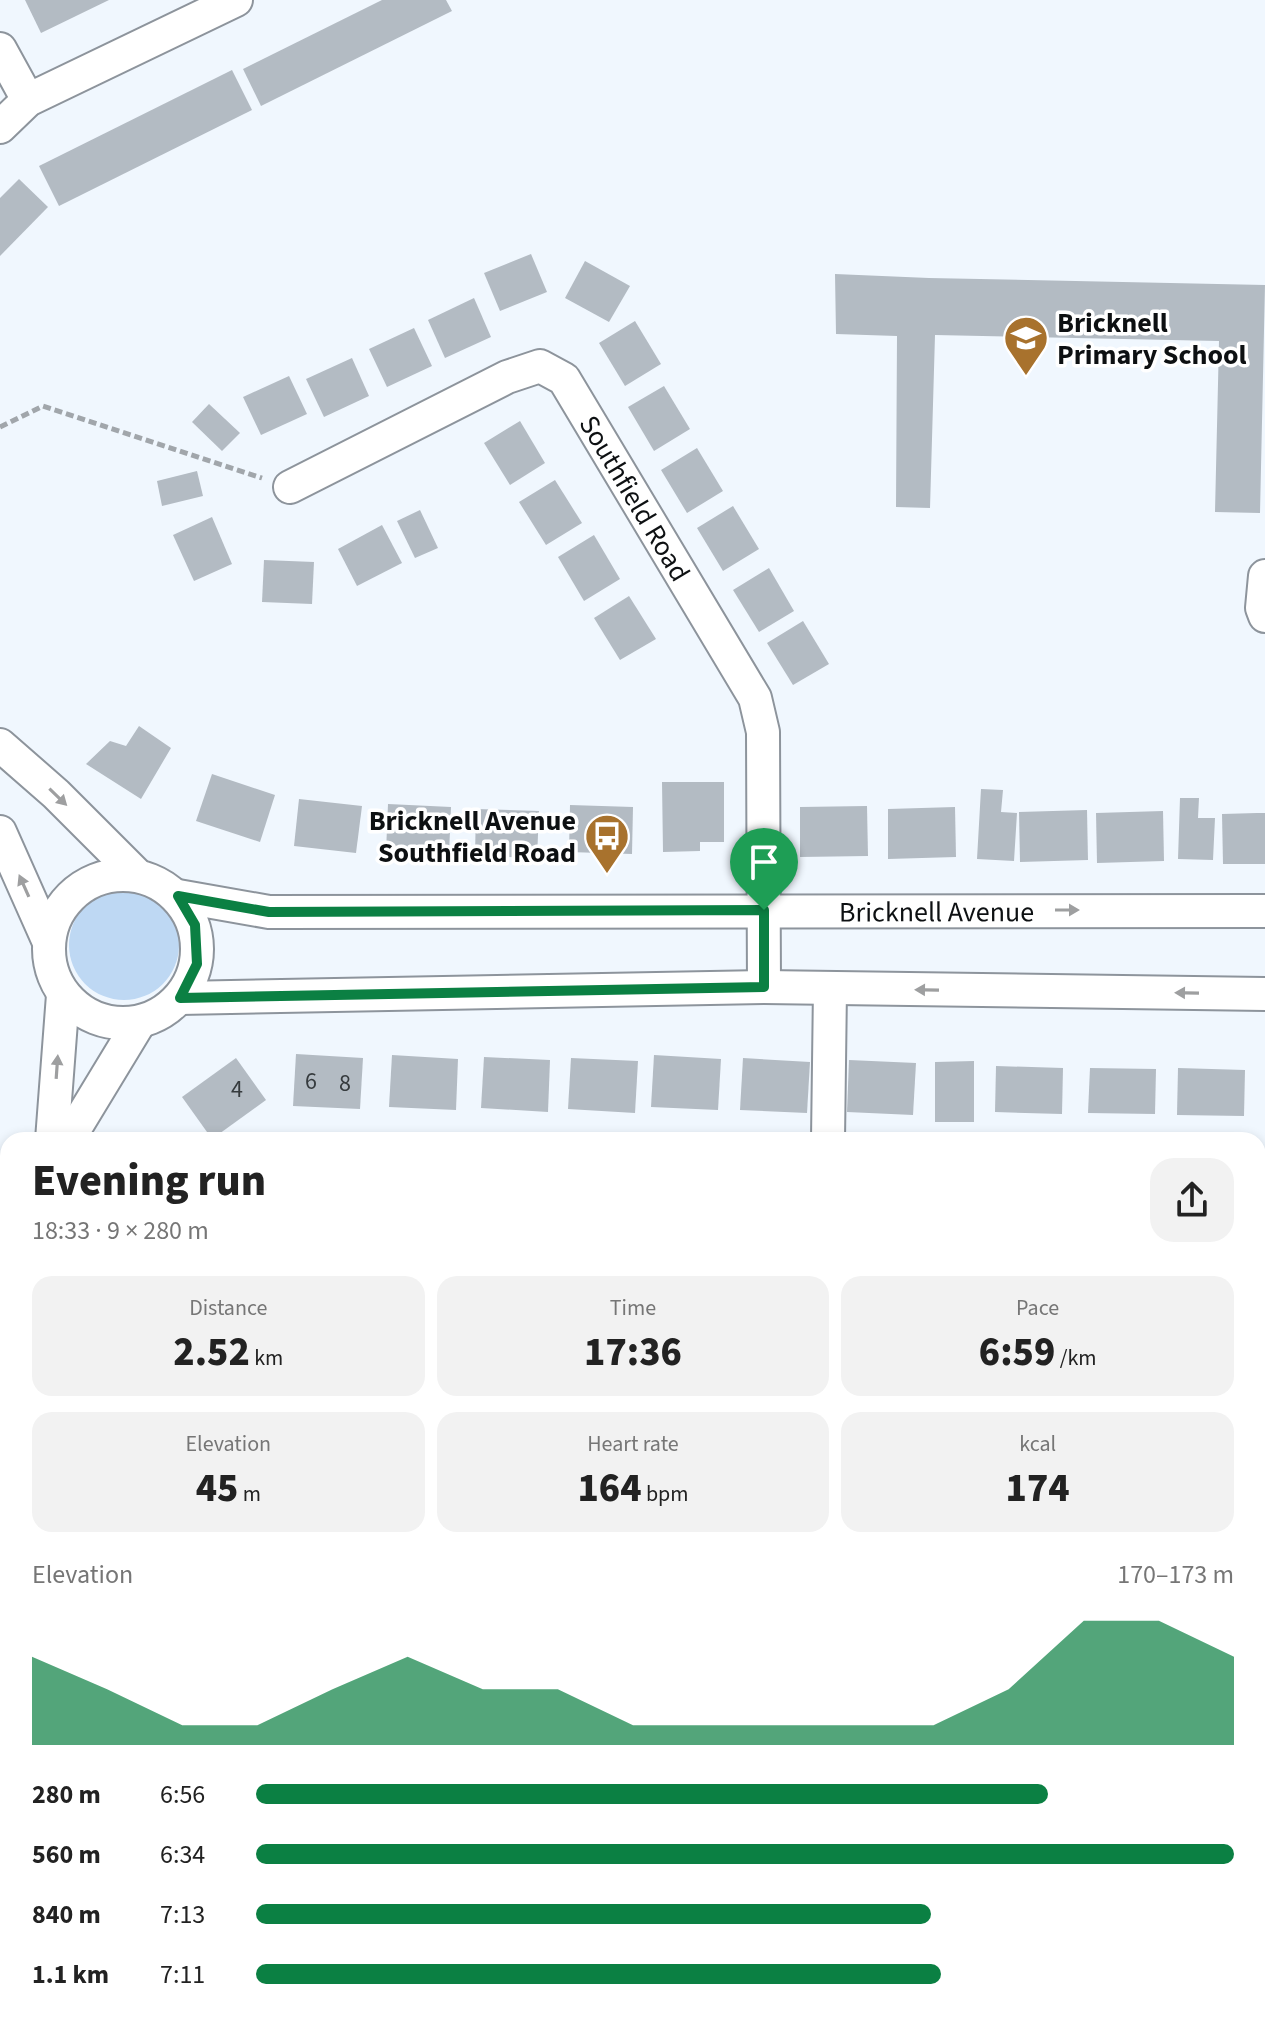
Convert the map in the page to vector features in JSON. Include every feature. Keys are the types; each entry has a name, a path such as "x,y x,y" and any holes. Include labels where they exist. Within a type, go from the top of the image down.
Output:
{"street":[{"path":"0,127 28,100 236,0"},
{"path":"0,49 28,100"},
{"name":"Southfield Road","path":"290,487 507,377 540,366 564,379 755,698 763,732 764,987"},
{"path":"1265,576 1262,608 1265,616"},
{"path":"0,745 56,794 135,873 178,896 195,925 197,964 180,998 156,1017 139,1023 96,1019 63,995 50,969 48,940 0,832"},
{"path":"48,940 59,908 88,884 98,877 135,873"},
{"name":"Bricknell Avenue","path":"178,896 269,912 1265,911"},
{"path":"180,998 764,987 1265,994"},
{"path":"828,1132 830,988"},
{"path":"53,1132 63,995"},
{"path":"73,1132 139,1023"}],"path":[{"path":"0,427 43,406 290,487"}],"shaded area":[{"path":"124,890 145,894 163,906 175,924 179,945 175,966 163,984 145,996 124,1000 103,996 85,984 73,966 69,945 73,924 85,906 103,894"}],"building":[{"path":"25,0 109,0 41,33"},
{"path":"382,0 446,0 452,11 261,106 243,69"},
{"path":"232,70 252,110 59,206 39,166"},
{"path":"19,179 48,207 0,256 0,198"},
{"path":"531,254 547,292 500,311 484,273"},
{"path":"585,261 630,286 609,322 565,298"},
{"path":"835,274 1265,285 1260,513 1215,512 1219,341 935,335 930,508 896,507 897,336 836,334"},
{"path":"474,298 491,337 445,358 428,320"},
{"path":"635,321 661,364 625,386 599,343"},
{"path":"414,328 432,366 387,387 369,349"},
{"path":"352,358 369,396 324,417 306,379"},
{"path":"289,376 307,414 261,435 243,397"},
{"path":"664,386 690,429 654,451 628,407"},
{"path":"209,404 240,433 222,451 192,422"},
{"path":"520,421 545,463 510,485 484,443"},
{"path":"697,448 723,491 687,513 661,470"},
{"path":"197,471 203,496 162,506 157,481"},
{"path":"555,480 582,523 546,545 519,502"},
{"path":"733,506 759,549 723,571 697,528"},
{"path":"420,510 438,548 415,558 397,521"},
{"path":"212,517 232,564 194,581 173,535"},
{"path":"382,525 402,563 357,586 338,549"},
{"path":"594,535 620,579 584,601 558,557"},
{"path":"264,560 314,562 312,604 262,602"},
{"path":"769,568 794,611 759,632 733,590"},
{"path":"629,596 656,639 620,660 594,618"},
{"path":"803,621 829,664 793,685 767,643"},
{"path":"139,726 171,748 141,799 86,764 110,741 126,746"},
{"path":"212,774 275,795 260,842 196,821"},
{"path":"662,782 724,782 724,842 700,842 700,851 663,852"},
{"path":"981,789 1003,790 1001,812 1017,813 1014,861 977,859"},
{"path":"1180,798 1199,798 1198,818 1215,818 1213,860 1178,859"},
{"path":"299,799 362,806 356,853 294,846"},
{"path":"388,804 451,807 449,854 386,852"},
{"path":"570,805 633,807 632,854 569,852"},
{"path":"867,806 868,856 800,857 800,807"},
{"path":"955,807 956,857 888,859 888,809"},
{"path":"476,809 539,811 537,858 475,856"},
{"path":"1087,810 1088,860 1020,862 1019,812"},
{"path":"1163,811 1164,861 1097,863 1096,813"},
{"path":"1265,813 1265,864 1223,864 1222,814"},
{"path":"296,1054 363,1058 360,1109 293,1106"},
{"path":"392,1055 458,1059 456,1110 389,1107"},
{"path":"654,1055 721,1059 718,1110 651,1107"},
{"path":"484,1057 550,1060 548,1112 481,1108"},
{"path":"236,1058 266,1100 222,1132 207,1132 182,1097"},
{"path":"571,1058 638,1061 635,1113 568,1109"},
{"path":"743,1058 810,1062 807,1113 740,1110"},
{"path":"849,1060 916,1063 913,1115 847,1112"},
{"path":"974,1061 974,1122 935,1122 935,1062"},
{"path":"996,1066 1063,1068 1062,1114 995,1112"},
{"path":"1090,1068 1156,1069 1155,1114 1088,1113"},
{"path":"1178,1068 1245,1070 1244,1116 1177,1115"}],"place":[{"name":"Bricknell Primary School","path":"1026,377"},
{"name":"Bricknell Avenue Southfield Road","path":"607,875"}],"route":[{"path":"178,896 269,912 764,910 764,987 180,998 197,964 195,925 178,896"}]}
